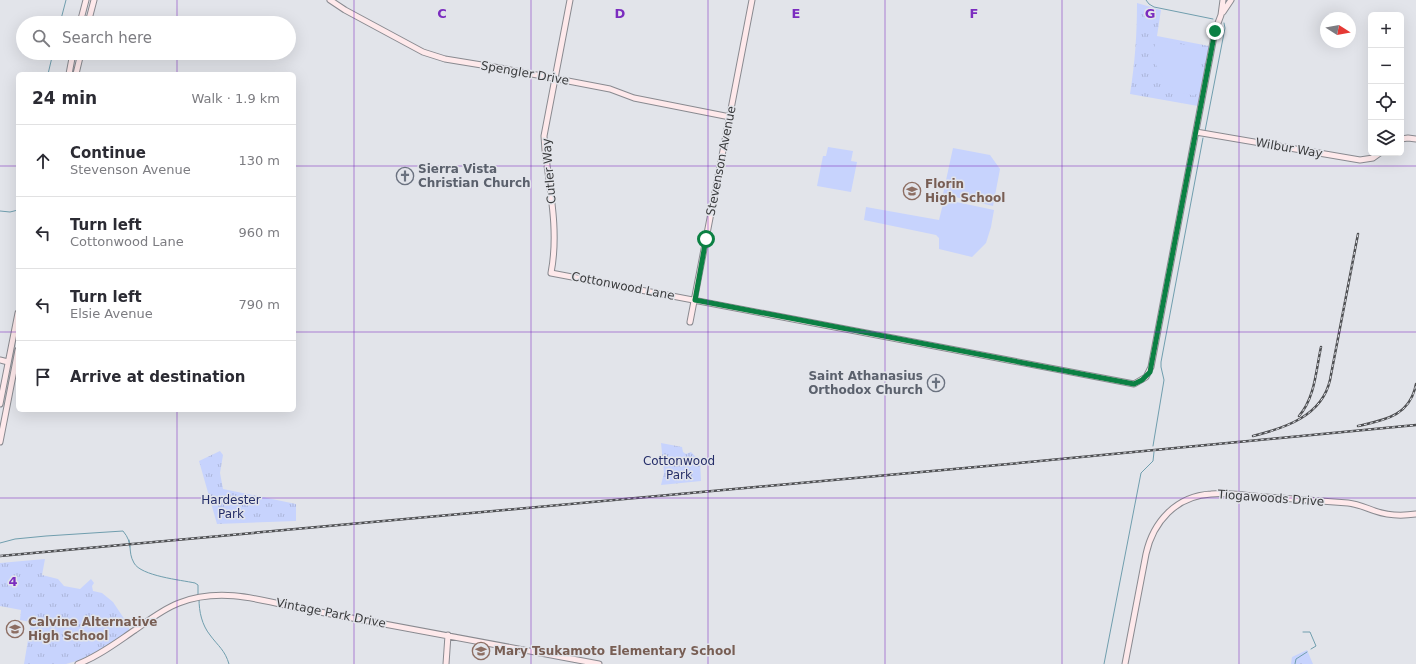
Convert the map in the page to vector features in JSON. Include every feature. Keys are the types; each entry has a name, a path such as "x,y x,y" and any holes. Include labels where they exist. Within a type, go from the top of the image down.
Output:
{"street":[{"path":"82,16 86,0"},
{"path":"90,16 94,0"},
{"name":"Spengler Drive","path":"330,0 345,10 428,54 445,59 614,90 634,98 730,118"},
{"name":"Cutler Way","path":"551,273 555,246 544,136 570,0"},
{"name":"Stevenson Avenue","path":"690,322 752,0"},
{"path":"1221,15 1223,0"},
{"path":"1196,132 1215,31 1221,15 1230,0"},
{"path":"68,72 71,60"},
{"path":"76,72 79,60"},
{"name":"Wilbur Way","path":"1196,132 1360,160 1373,158 1376,156"},
{"name":"Cottonwood Lane","path":"551,273 1134,384 1142,380 1150,372 1196,132"},
{"path":"1404,139 1416,138"},
{"path":"0,404 16,323"},
{"path":"0,360 8,362"},
{"path":"0,442 16,360"},
{"name":"Tiogawoods Drive","path":"1125,664 1146,554 1151,538 1164,516 1182,502 1203,495 1217,494 1348,503 1390,515 1405,516 1416,514"},
{"name":"Vintage Park Drive","path":"78,664 99,654 179,602 203,596 221,594 240,596 599,664"},
{"path":"446,664 448,635"}],"green space":[{"path":"1137,3 1161,10 1157,36 1209,46 1198,106 1130,94 1137,26"},
{"path":"1156,40 1203,48 1195,96 1183,93 1171,87 1161,74 1152,57"},
{"path":"828,147 853,151 851,161 857,162 851,192 817,186 823,156 826,156"},
{"path":"953,148 990,155 1000,169 993,206 943,194"},
{"path":"947,200 994,210 986,243 972,257 939,249 939,238 936,235 864,220 866,207 939,220 943,204"},
{"name":"Cottonwood Park","path":"661,443 682,447 683,452 686,454 691,452 700,461 701,481 661,485 664,473"},
{"name":"Hardester Park","path":"220,451 223,455 220,473 223,489 296,504 296,521 217,524 199,461"},
{"path":"45,559 42,575 58,579 64,586 80,589 91,579 94,583 92,586 93,591 102,593 113,602 129,626 129,630 99,650 66,664 24,664 31,622 20,620 21,610 0,606 0,563"},
{"path":"1307,650 1313,664 1291,664 1292,657"}],"waterway":[{"path":"62,16 66,0"},
{"path":"1146,0 1154,7 1213,19"},
{"path":"1205,131 1225,28 1224,23"},
{"path":"48,72 51,60"},
{"path":"1153,446 1164,380 1161,362 1203,138"},
{"path":"0,211 10,212 16,210"},
{"path":"1104,664 1141,473 1153,461 1154,452"},
{"path":"0,543 15,539 123,531 128,540 132,559 138,567 153,574 195,583 198,585 198,596"},
{"path":"129,540 130,547"},
{"path":"199,599 200,613 203,623 223,652 229,664"},
{"path":"1303,632 1310,632 1316,646 1311,649"},
{"path":"1295,664 1296,659 1307,652"}],"railway":[{"path":"1253,436 1277,429 1300,418 1311,411 1319,403 1326,392 1330,380 1358,234"},
{"path":"1299,416 1312,392 1321,347"},
{"path":"1358,426 1387,419 1402,410 1413,395 1416,384"},
{"path":"0,556 1009,464 1416,425"}],"place":[{"name":"Sierra Vista Christian Church","path":"405,176"},
{"name":"Florin High School","path":"912,191"},
{"name":"Saint Athanasius Orthodox Church","path":"936,383"},
{"name":"Calvine Alternative High School","path":"15,629"},
{"name":"Mary Tsukamoto Elementary School","path":"481,651"}],"route":[{"path":"706,239 695,300 1134,384 1142,380 1150,372 1215,31"}]}
